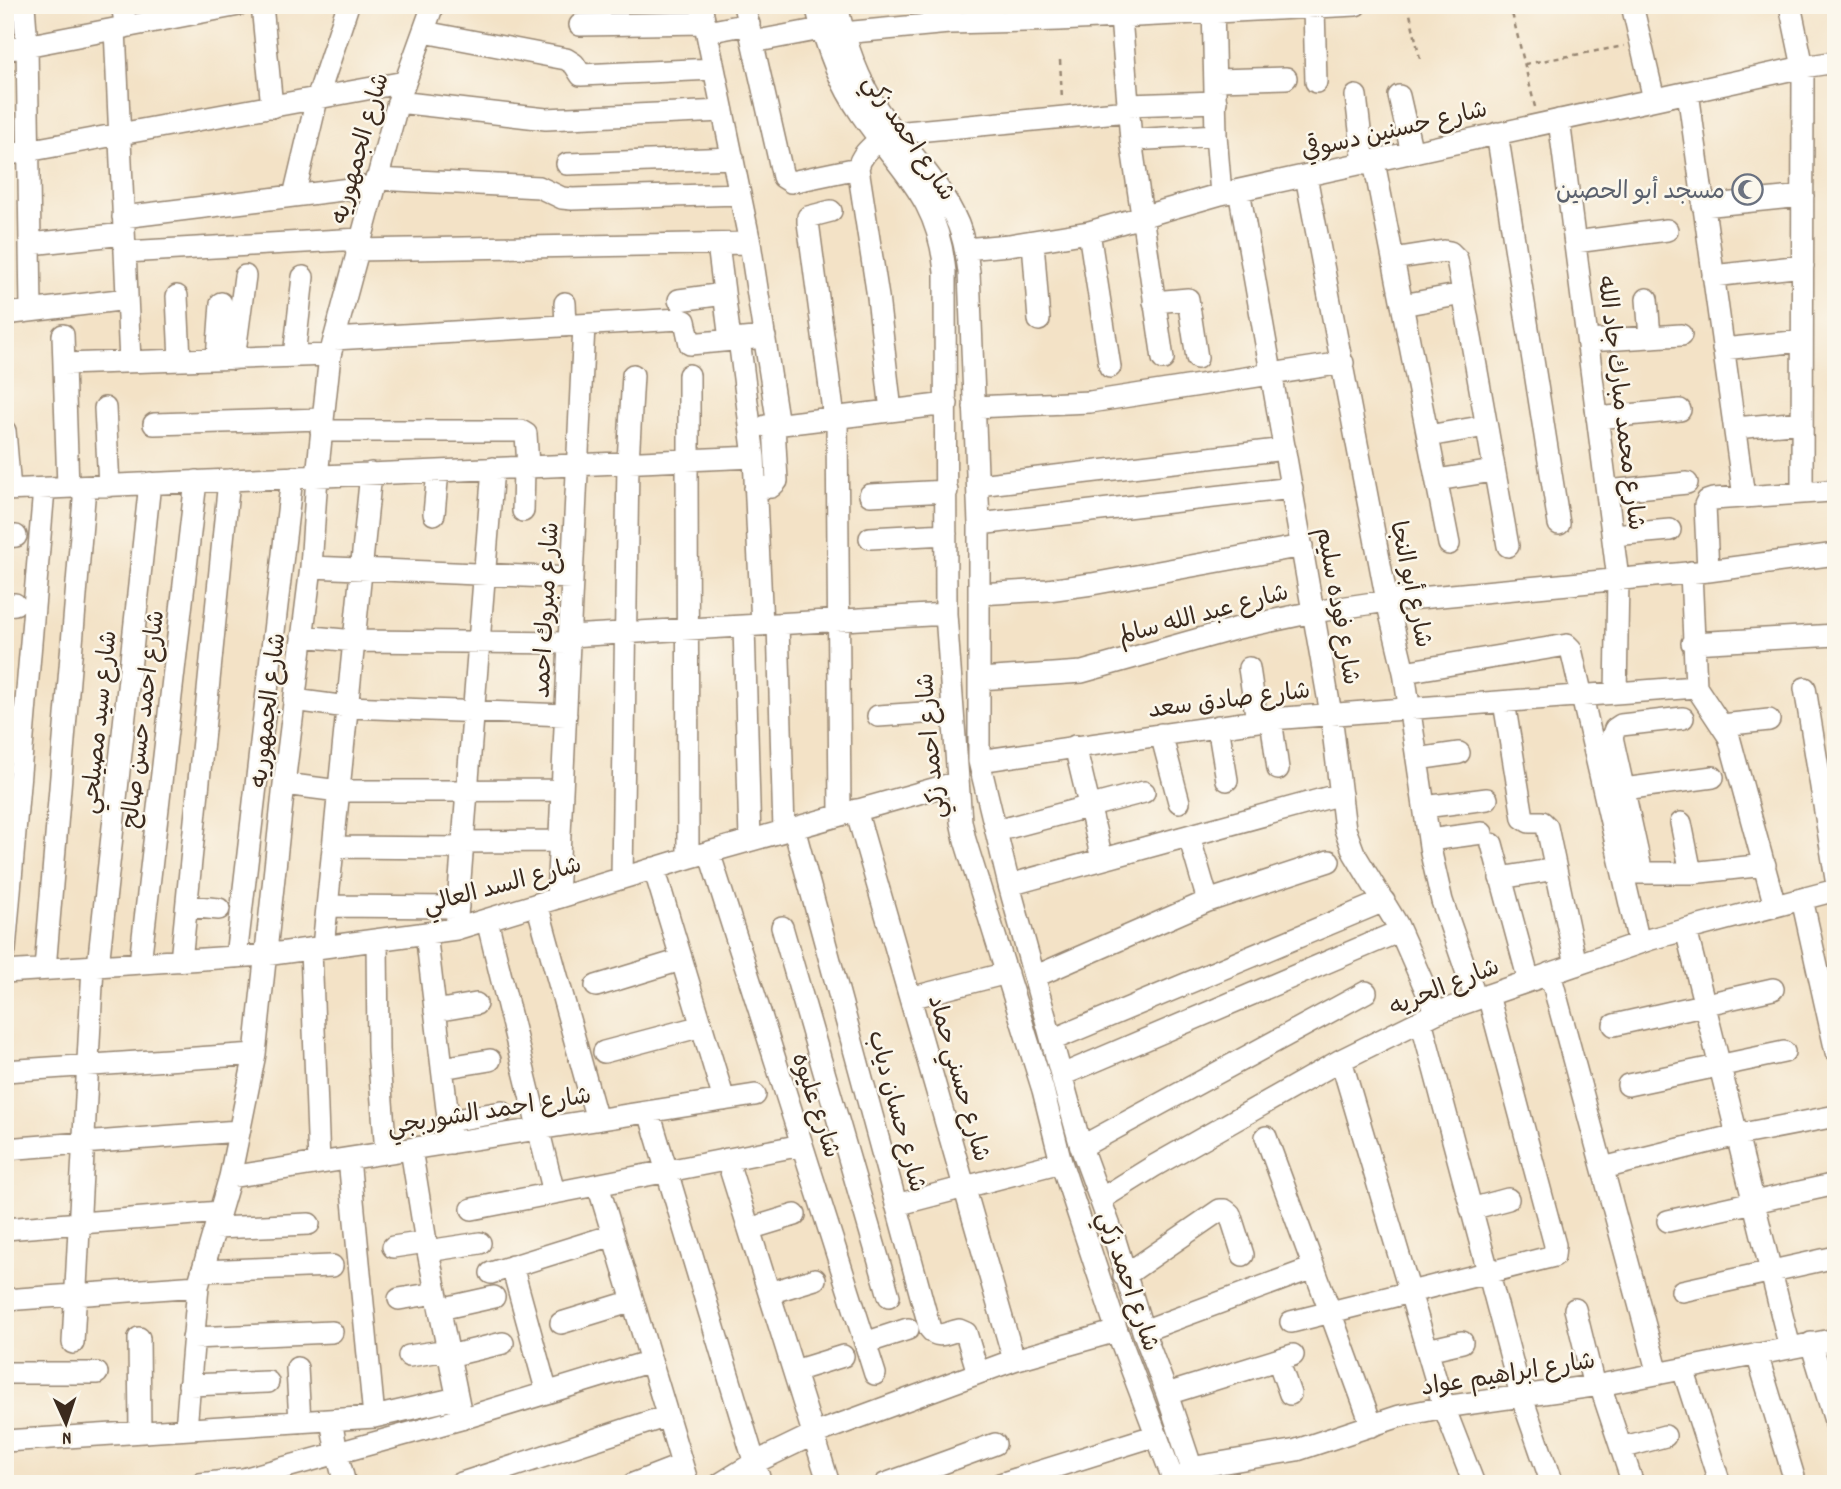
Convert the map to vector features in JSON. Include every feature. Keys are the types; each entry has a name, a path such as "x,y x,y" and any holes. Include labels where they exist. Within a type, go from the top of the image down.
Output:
{"street":[{"path":"24,5 30,152 31,310"},
{"path":"122,5 120,135 130,362"},
{"path":"5,50 239,5"},
{"path":"262,5 272,107"},
{"path":"294,196 317,99 348,5"},
{"name":"شارع الجمهوريه","path":"186,1429 200,1278 230,1177 255,1054 311,566 317,475 332,347 375,183 402,92 433,5"},
{"name":"شارع احمد زكي","path":"816,5 831,58 861,114 932,179 949,206 965,248 969,271 978,485 979,761 1009,885 1081,1147 1194,1476"},
{"name":"شارع احمد زكي","path":"837,5 843,33 864,85 932,213 943,252 947,404 946,614 958,782 965,840 1042,1090 1061,1162 1117,1331 1175,1484"},
{"path":"1632,5 1654,99"},
{"path":"1790,5 1803,67 1802,493"},
{"path":"843,33 949,14 1344,6"},
{"path":"1314,8 1316,82"},
{"name":"شارع فوده سليم","path":"1214,9 1216,135 1272,374 1331,714 1345,829 1349,842 1400,931 1429,1016 1471,1209 1521,1395 1552,1484"},
{"path":"1120,11 1131,140 1163,359"},
{"path":"580,24 704,20 821,29"},
{"path":"704,20 750,243 776,425 777,481 771,487 755,488"},
{"path":"749,24 786,181 791,183 858,168"},
{"path":"424,32 566,59 574,64 581,75 715,69"},
{"name":"شارع حسنين دسوقي","path":"965,248 1033,242 1089,232 1230,192 1549,121 1836,62"},
{"path":"1216,80 1286,78"},
{"path":"5,155 317,99 402,92 546,119 723,111"},
{"path":"1688,92 1744,497"},
{"path":"1356,96 1393,260 1450,544"},
{"path":"1399,96 1412,153"},
{"path":"891,411 878,297 858,168 860,159 866,152 893,143 1063,116 1216,102"},
{"name":"شارع محمد مبارك جاد الله","path":"1549,121 1575,242 1613,535 1618,579 1616,693"},
{"path":"1497,133 1559,524"},
{"path":"1131,140 1216,135"},
{"path":"567,164 733,158"},
{"name":"شارع أبو النجا","path":"1306,176 1387,601 1411,708 1429,839 1442,901 1482,997 1555,1245 1554,1255 1488,1272"},
{"path":"31,244 124,234 294,196 375,183 539,187 572,200 740,194"},
{"path":"1703,206 1803,196"},
{"name":"شارع حسني حماد","path":"831,211 812,215 808,217 808,222 836,418 839,621 848,813 910,998 1014,1360"},
{"path":"1575,242 1667,230"},
{"path":"1089,232 1111,368"},
{"path":"124,234 358,245 750,243"},
{"path":"1033,242 1039,320"},
{"path":"718,244 724,294 735,340 754,457 761,625 750,840"},
{"path":"1393,260 1450,252 1457,259 1508,546"},
{"path":"1713,276 1802,266"},
{"path":"226,359 245,276"},
{"path":"294,356 303,278"},
{"path":"679,300 724,294"},
{"path":"1402,304 1463,294"},
{"path":"177,296 180,360"},
{"path":"5,314 127,299"},
{"path":"1154,302 1188,299 1197,358"},
{"path":"1647,299 1650,337"},
{"path":"221,303 226,359"},
{"name":"شارع مبروك احمد","path":"565,303 575,326 578,465 559,841 547,901 597,1120"},
{"path":"64,364 294,356 332,347 575,326 680,320 685,321 690,344 765,337"},
{"path":"1158,327 1192,321"},
{"path":"45,969 77,487 63,335"},
{"path":"1588,341 1681,335"},
{"path":"1723,349 1802,341"},
{"path":"974,407 1090,402 1343,363"},
{"path":"622,878 628,463 633,374"},
{"path":"688,858 689,375"},
{"path":"750,428 947,404"},
{"path":"105,408 109,486"},
{"path":"1597,418 1680,410"},
{"path":"1735,428 1802,422"},
{"path":"154,424 322,425 521,431 526,434 523,511"},
{"path":"1428,436 1486,426"},
{"path":"5,431 8,490 754,457"},
{"path":"978,485 1285,449"},
{"path":"456,929 492,468"},
{"path":"434,514 438,471"},
{"path":"1437,481 1493,471"},
{"path":"319,1163 317,948 327,906 371,473"},
{"path":"236,957 292,477"},
{"path":"181,961 229,480"},
{"name":"شارع احمد حسن صالح","path":"140,963 196,481"},
{"name":"شارع سيد مصيلحي","path":"73,1342 87,1066 150,483"},
{"path":"1607,491 1687,483"},
{"path":"979,524 1292,488"},
{"path":"5,950 44,489"},
{"path":"870,495 947,491"},
{"path":"1775,906 1737,758 1723,725 1696,687 1692,643 1705,505 1713,499 1831,491"},
{"path":"1613,535 1670,530"},
{"path":"870,538 946,534"},
{"path":"979,593 1048,590 1092,584 1301,546"},
{"name":"شارع عبد الله سالم","path":"980,679 1082,673 1238,628 1313,612 1387,601 1699,572 1836,554"},
{"path":"311,566 572,578"},
{"path":"302,636 354,641 479,643 569,640 625,633 946,614"},
{"name":"شارع حسان دياب","path":"761,625 789,829 834,975 930,1329 932,1333 940,1335 959,1330 966,1333 978,1373"},
{"path":"1692,643 1836,635"},
{"path":"1404,672 1567,645 1571,649 1581,696 1633,873"},
{"path":"1249,668 1278,769"},
{"name":"شارع صادق سعد","path":"979,761 1264,720 1696,687"},
{"path":"1805,688 1830,805 1836,879"},
{"path":"294,700 347,707 566,715"},
{"path":"1504,702 1523,818 1529,822 1542,822 1547,827 1576,965"},
{"path":"878,716 953,712"},
{"path":"1639,943 1624,789 1612,737 1615,729 1621,725 1683,718"},
{"path":"1723,725 1769,720"},
{"path":"1218,726 1227,780"},
{"path":"1161,734 1179,802"},
{"path":"1075,746 1102,859"},
{"path":"1417,759 1458,752"},
{"path":"1624,789 1713,777"},
{"name":"شارع السد العالي","path":"5,972 265,955 456,929 688,858 958,782"},
{"path":"284,784 339,791 562,790"},
{"path":"996,831 1144,792"},
{"path":"1009,885 1341,794"},
{"path":"1424,807 1487,799"},
{"path":"1681,823 1691,873"},
{"path":"1189,836 1208,901"},
{"path":"1429,839 1487,839 1529,981"},
{"path":"333,847 559,841"},
{"name":"شارع عليوه","path":"709,852 874,1374"},
{"path":"1034,977 1208,901 1329,861"},
{"path":"1633,873 1691,873 1765,866"},
{"path":"654,868 724,1100"},
{"path":"1500,878 1556,869"},
{"name":"شارع الحريه","path":"1101,1199 1341,1060 1429,1016 1639,943 1836,890"},
{"path":"1802,899 1836,1052"},
{"path":"1052,1040 1384,901"},
{"path":"187,906 219,909"},
{"path":"327,906 458,908"},
{"path":"487,920 554,1193"},
{"path":"782,927 889,1296"},
{"path":"1686,930 1771,1271 1836,1424"},
{"path":"1062,1075 1400,931"},
{"path":"426,933 451,1143"},
{"path":"377,940 378,1050 386,1153"},
{"path":"596,986 681,960"},
{"path":"910,998 1007,973"},
{"path":"1550,974 1658,1374"},
{"path":"799,985 834,975"},
{"path":"1614,1025 1773,989"},
{"path":"1081,1147 1366,992"},
{"path":"435,1011 476,1004"},
{"path":"604,1052 702,1026"},
{"path":"1628,1085 1784,1052"},
{"path":"5,1071 255,1054"},
{"path":"442,1069 490,1060"},
{"path":"1341,1060 1444,1407 1474,1484"},
{"name":"شارع احمد الشوربجي","path":"230,1177 755,1095"},
{"path":"449,1121 502,1112"},
{"path":"649,1112 761,1484"},
{"path":"1603,1168 1737,1135 1836,1116"},
{"path":"5,1149 238,1131"},
{"path":"1266,1137 1372,1426"},
{"path":"472,1209 802,1145"},
{"path":"411,1149 427,1247 459,1408"},
{"path":"349,1159 374,1417"},
{"path":"727,1159 829,1484"},
{"path":"896,1205 1061,1162"},
{"path":"1668,1221 1836,1184"},
{"path":"598,1185 685,1474 633,1484"},
{"path":"1471,1209 1508,1199"},
{"path":"1124,1276 1220,1210 1226,1210 1230,1214 1243,1255"},
{"path":"749,1229 795,1215"},
{"path":"5,1229 78,1223 217,1220 309,1224"},
{"path":"547,1393 502,1270 613,1235"},
{"path":"1090,1249 1115,1240"},
{"path":"393,1247 480,1243"},
{"path":"1682,1291 1836,1257"},
{"path":"5,1300 75,1295 200,1278 332,1266"},
{"path":"1143,1331 1313,1268"},
{"path":"1291,1322 1488,1272"},
{"path":"769,1293 815,1279"},
{"path":"399,1299 438,1301 494,1297"},
{"path":"561,1323 633,1301"},
{"path":"1574,1309 1597,1385 1633,1484"},
{"path":"864,1343 908,1329"},
{"path":"720,1484 754,1463 814,1434 1014,1360 1117,1331"},
{"path":"194,1338 332,1332"},
{"path":"139,1338 140,1432"},
{"name":"شارع ابراهيم عواد","path":"1194,1476 1297,1450 1400,1416 1683,1370 1836,1339"},
{"path":"1427,1350 1462,1342"},
{"path":"409,1356 448,1353 503,1343"},
{"path":"1757,1354 1796,1484"},
{"path":"794,1371 843,1356"},
{"path":"1167,1394 1286,1357 1290,1394"},
{"path":"5,1441 374,1417 459,1408 547,1393 651,1361"},
{"path":"297,1368 300,1422"},
{"path":"1683,1370 1720,1484"},
{"path":"5,1373 97,1374"},
{"path":"190,1385 268,1382"},
{"path":"200,1484 243,1479 337,1453 459,1408"},
{"path":"459,1484 667,1416"},
{"path":"331,1420 345,1484"},
{"path":"1000,1484 1157,1434"},
{"path":"1621,1448 1665,1436"},
{"path":"885,1484 911,1479 995,1444"}],"path":[{"path":"1408,5 1421,63"},
{"path":"1510,5 1525,64 1549,121"},
{"path":"1525,64 1641,43"},
{"path":"1060,60 1063,116"}],"place":[{"name":"مسجد أبو الحصين","path":"1748,190"}]}
